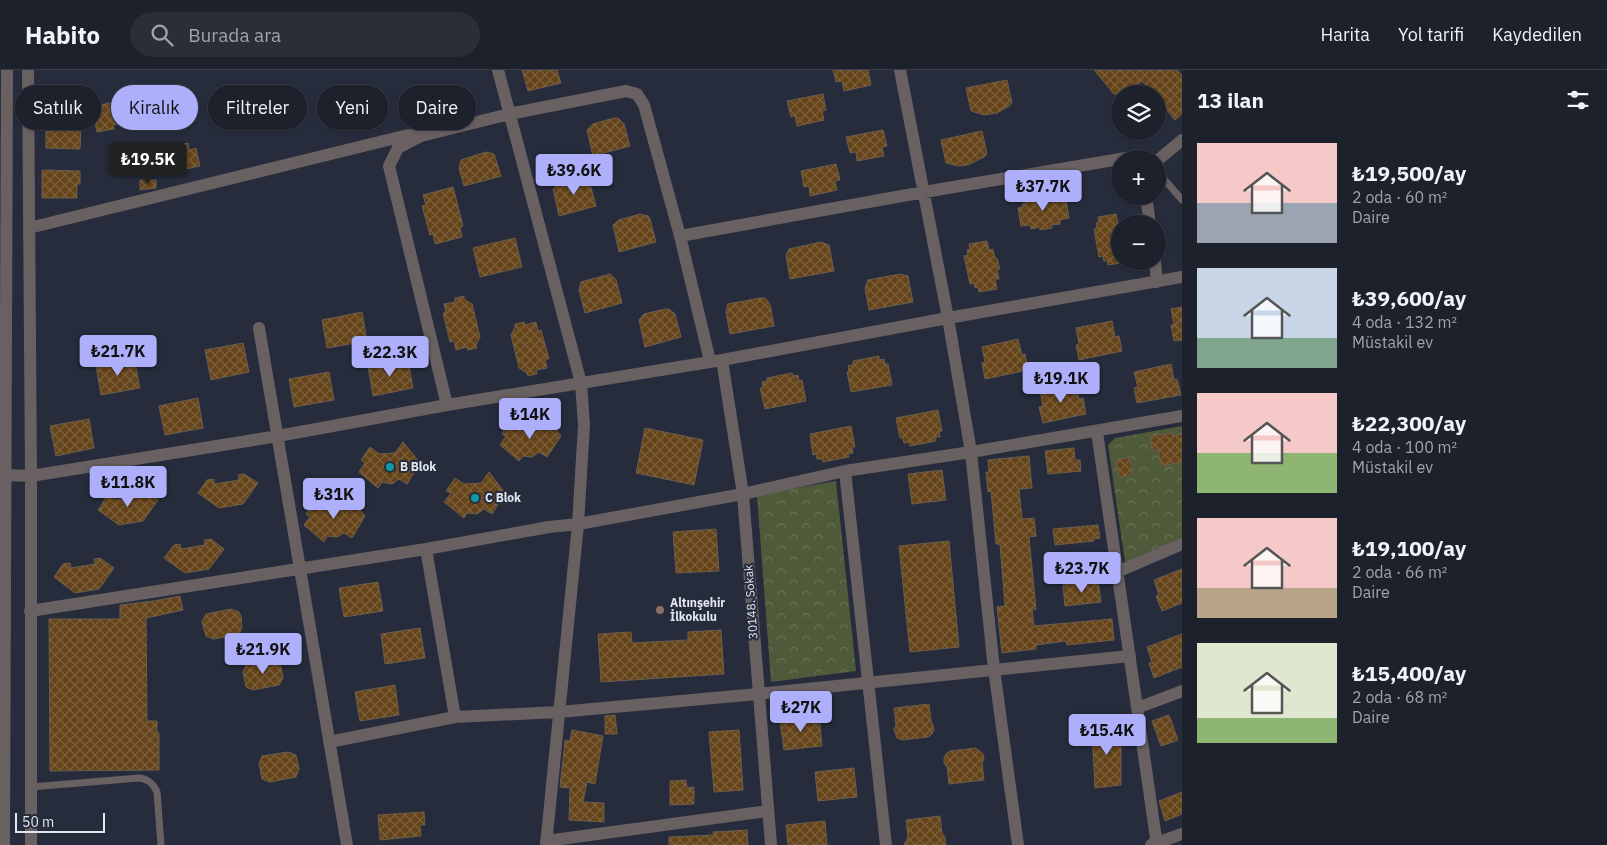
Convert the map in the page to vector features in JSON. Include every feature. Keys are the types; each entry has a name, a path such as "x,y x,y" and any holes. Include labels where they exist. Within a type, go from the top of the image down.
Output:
{"street":[{"path":"4,845 2,830 3,539 6,475 3,445 3,162 7,70"},
{"path":"28,70 31,845"},
{"path":"498,70 580,383 584,425 578,524 546,843 768,811"},
{"path":"900,70 948,318 971,452 994,670 1018,845"},
{"name":"30148. Sokak","path":"509,114 626,91 637,94 644,105 716,361 743,494 771,845"},
{"path":"447,405 389,166 398,148 421,136 509,114"},
{"path":"30,228 408,135 421,136"},
{"path":"1166,153 1182,140"},
{"path":"680,236 1111,161"},
{"path":"1156,270 1157,282"},
{"path":"6,475 31,476 278,436 447,405 716,361 948,318 1182,278"},
{"path":"258,328 347,845"},
{"path":"30,611 426,549 549,527 578,524 743,494 845,471 1097,432 1182,416"},
{"path":"1097,432 1155,844 1182,834"},
{"path":"845,471 886,845"},
{"path":"1117,572 1182,544"},
{"path":"426,549 455,717"},
{"path":"329,742 455,717 559,712 758,694 1130,656"},
{"path":"1137,708 1182,691"}],"lane":[{"path":"1166,181 1182,200"},
{"path":"31,787 144,779 153,784 157,792 161,845"}],"green space":[{"path":"1182,426 1182,538 1125,562 1108,445 1115,438"},
{"path":"836,481 856,671 771,682 757,495"}],"building":[{"path":"522,70 557,70 561,83 528,91"},
{"path":"833,70 868,70 871,85 844,91 842,81 836,82"},
{"path":"1094,70 1177,70 1182,75 1182,114 1175,120 1166,109 1166,85 1145,85 1142,81 1137,85 1111,85 1111,90"},
{"path":"1007,80 1012,103 1009,106 997,113 984,115 971,111 966,88"},
{"path":"823,94 826,110 822,111 824,120 797,126 795,116 791,117 787,101"},
{"path":"111,103 111,130 97,132 97,130 101,130 101,105"},
{"path":"618,118 624,124 630,146 593,156 587,130 593,124"},
{"path":"46,130 81,130 80,149 46,148"},
{"path":"883,130 887,146 882,147 884,156 857,161 856,152 850,153 846,137"},
{"path":"982,131 987,154 984,157 968,165 959,166 946,163 941,140"},
{"path":"188,143 189,150 196,148 200,166 171,172 167,155 174,153 173,147"},
{"path":"486,152 494,154 501,176 464,186 459,168 461,160"},
{"path":"836,164 840,180 835,181 837,190 810,196 809,186 804,187 801,171"},
{"path":"42,170 80,171 80,184 77,184 77,198 42,198"},
{"path":"584,178 590,184 596,206 559,216 553,189 558,184"},
{"path":"140,180 156,180 156,188 140,190"},
{"path":"453,187 463,226 460,227 462,237 435,244 433,234 430,235 422,206 426,205 423,195"},
{"path":"1055,195 1055,198 1061,198 1061,201 1066,200 1069,218 1060,220 1060,224 1051,225 1052,228 1040,230 1040,227 1031,229 1030,225 1021,226 1018,208 1023,207 1022,204 1027,203 1027,200"},
{"path":"640,214 648,216 650,219 656,242 619,252 613,225 619,220"},
{"path":"1116,214 1111,215 1111,264 1108,265 1107,260 1104,261 1103,256 1099,257 1094,229 1097,228 1096,223 1099,222 1098,217"},
{"path":"515,238 522,267 480,277 473,248"},
{"path":"987,241 989,250 993,249 995,258 997,258 1000,269 997,269 999,279 995,279 997,289 979,292 978,287 975,288 974,283 970,284 964,256 968,255 969,244"},
{"path":"821,242 829,245 834,271 790,279 786,256 789,249"},
{"path":"610,274 616,280 622,303 585,313 579,290 581,282"},
{"path":"900,274 908,276 913,302 869,310 865,288 868,280"},
{"path":"464,296 464,299 472,304 480,337 476,345 477,348 468,350 467,347 456,350 454,341 450,342 443,313 446,313 444,304 455,302 455,298"},
{"path":"765,298 770,304 774,326 730,334 726,312 728,304"},
{"path":"1182,307 1182,340 1174,341 1171,309"},
{"path":"669,309 675,314 681,337 645,347 639,320 644,314"},
{"path":"362,312 367,341 327,348 322,320"},
{"path":"1112,321 1115,337 1119,336 1122,351 1079,360 1076,345 1079,344 1076,328"},
{"path":"524,322 525,325 536,322 538,331 541,330 549,359 545,359 547,368 536,370 537,374 528,376 527,373 519,368 511,335 515,324"},
{"path":"1018,339 1022,355 1025,354 1028,370 985,379 982,363 985,362 982,347"},
{"path":"243,343 249,372 211,380 205,350"},
{"path":"879,356 879,360 884,359 885,364 888,364 892,385 851,392 847,372 849,371 848,366 853,365 853,361"},
{"path":"134,358 140,388 101,395 96,366"},
{"path":"408,360 413,388 373,396 368,367"},
{"path":"1171,364 1174,380 1177,379 1181,395 1137,403 1134,388 1138,387 1134,372"},
{"path":"329,372 334,400 294,407 289,379"},
{"path":"792,373 793,376 798,375 799,381 802,380 806,401 765,409 760,388 763,388 762,382 767,381 767,378"},
{"path":"1076,384 1079,399 1083,398 1086,414 1043,423 1039,407 1043,406 1040,391"},
{"path":"198,398 203,428 165,435 159,406"},
{"path":"938,410 942,431 939,431 940,437 935,437 936,441 910,446 909,442 904,443 903,438 900,438 896,418"},
{"path":"544,416 561,436 547,457 539,452 532,457 523,456 519,461 500,445 506,436 502,434 510,421 520,428 536,426"},
{"path":"89,419 94,448 56,456 50,426"},
{"path":"851,426 855,447 852,447 853,453 848,454 849,457 823,462 822,459 817,459 816,454 813,455 810,434"},
{"path":"645,428 703,440 694,485 636,473"},
{"path":"1173,433 1173,436 1182,434 1182,462 1161,466 1158,449 1152,450 1150,436"},
{"name":"B Blok","path":"403,442 420,463 407,484 399,479 392,484 382,482 378,488 359,472 365,463 361,460 370,447 379,454 395,453"},
{"path":"1074,448 1075,460 1080,460 1081,471 1048,474 1045,451"},
{"path":"1029,456 1032,488 1019,489 1022,519 1034,518 1036,536 1029,537 1036,609 1032,610 1034,626 1112,619 1114,640 1067,645 1066,641 1036,645 1036,649 1002,653 997,607 1005,606 1000,544 996,544 991,491 988,492 986,472 989,472 988,460"},
{"path":"1129,457 1133,474 1120,477 1116,460"},
{"path":"942,470 946,500 912,504 908,474"},
{"name":"C Blok","path":"489,472 505,493 492,514 484,509 477,514 467,513 464,518 444,502 451,493 446,491 455,478 464,484 481,483"},
{"path":"244,474 258,483 243,504 219,508 198,493 207,480 214,479 214,484 239,480 238,475"},
{"path":"144,490 158,500 143,521 119,525 98,510 107,496 114,495 115,500 139,496 138,491"},
{"path":"348,496 365,516 352,538 344,533 337,537 327,536 324,542 304,525 310,517 306,514 315,501 324,508 340,506"},
{"path":"1098,525 1100,538 1094,539 1094,541 1055,545 1053,529"},
{"path":"716,529 719,571 676,573 673,532"},
{"path":"211,539 224,549 209,569 185,573 164,558 174,545 180,544 181,549 205,545 204,540"},
{"path":"949,541 959,647 910,652 899,546"},
{"path":"100,558 114,568 99,589 75,593 54,577 63,564 70,563 71,568 95,564 94,559"},
{"path":"1182,569 1182,603 1162,611 1156,596 1159,595 1154,580"},
{"path":"1098,581 1101,602 1065,606 1063,585"},
{"path":"378,582 383,611 344,617 339,588"},
{"path":"180,596 183,610 146,618 147,721 157,721 157,732 159,733 159,770 50,771 49,619 120,619 120,605"},
{"path":"231,609 239,612 241,616 242,627 239,635 213,639 206,636 202,622 206,614"},
{"path":"420,628 425,658 385,664 381,634"},
{"path":"721,630 724,674 601,682 598,634 631,632 632,643 688,640 688,632"},
{"path":"1182,634 1182,667 1154,678 1149,663 1152,662 1147,647"},
{"path":"276,660 281,667 283,678 279,685 253,690 246,687 243,672 246,665"},
{"path":"395,685 399,715 360,721 355,692"},
{"path":"929,704 934,730 932,734 928,737 902,740 897,738 894,729 896,725 894,708"},
{"path":"615,715 617,734 605,734 605,716"},
{"path":"1169,715 1178,740 1161,746 1152,721"},
{"path":"819,717 822,746 784,750 780,721"},
{"path":"1121,726 1121,785 1095,788 1092,729"},
{"path":"572,730 603,736 595,784 587,782 583,802 604,803 604,822 569,820 570,788 560,787 565,740 570,741"},
{"path":"739,730 743,790 714,792 709,732"},
{"path":"976,748 983,754 984,780 949,784 947,767 944,763 946,754 950,751"},
{"path":"288,752 296,755 299,769 296,777 270,782 262,779 259,764 262,756"},
{"path":"854,768 857,797 818,801 815,772"},
{"path":"686,780 687,788 694,787 694,804 670,805 670,781"},
{"path":"1182,792 1182,814 1165,821 1159,801"},
{"path":"424,812 425,825 420,825 421,836 380,840 378,815"},
{"path":"940,816 946,845 904,845 908,837 906,820"},
{"path":"825,821 827,845 788,845 786,825"},
{"path":"747,830 748,845 669,845 669,837 714,835 713,832"}],"place":[{"name":"B Blok","path":"390,467"},
{"name":"C Blok","path":"475,498"},
{"name":"Altınşehir İlkokulu","path":"660,610"}]}
